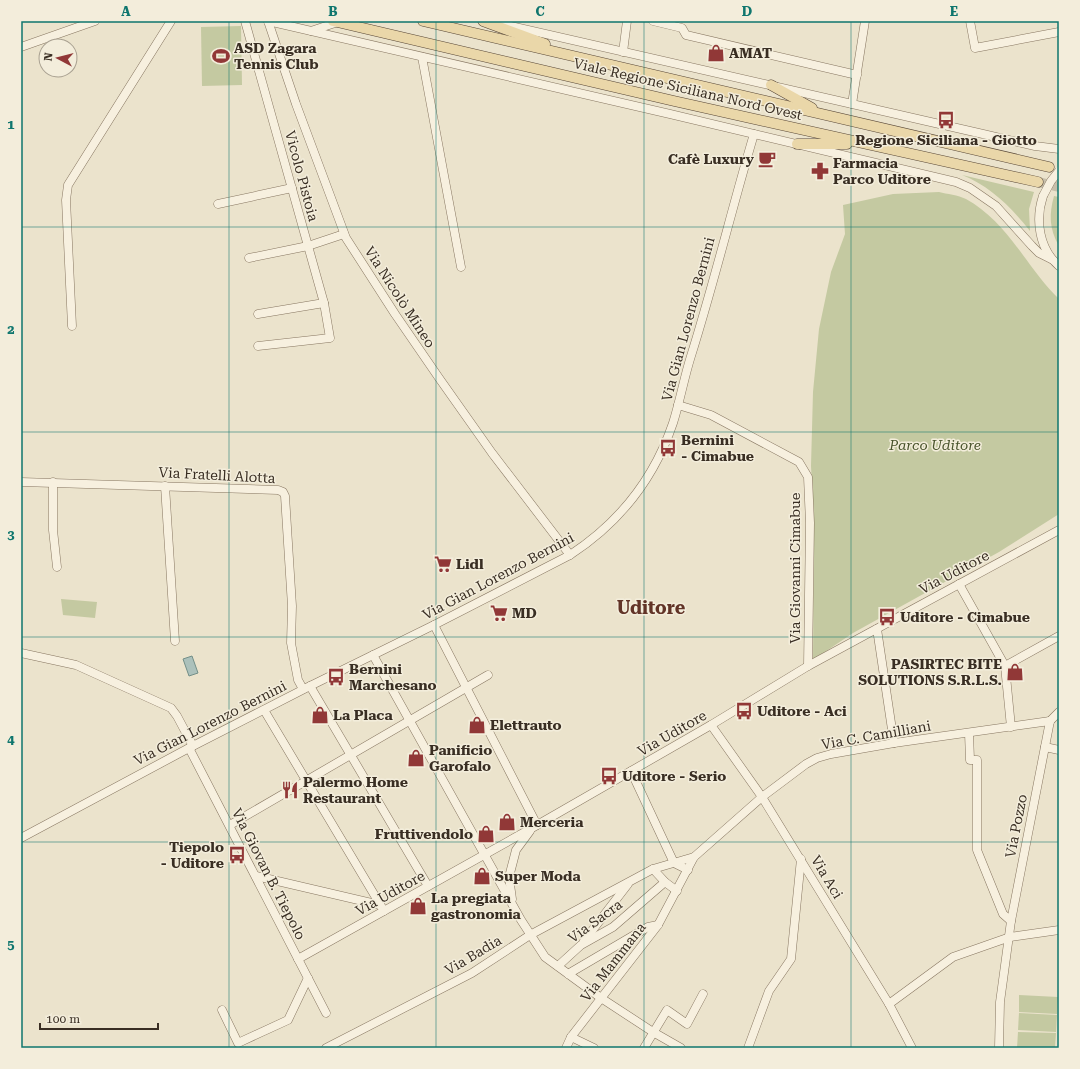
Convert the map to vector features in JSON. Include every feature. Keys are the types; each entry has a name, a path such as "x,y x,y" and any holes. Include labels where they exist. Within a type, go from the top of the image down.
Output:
{"main road":[{"name":"Viale Regione Siciliana Nord Ovest","path":"423,21 1049,167"},
{"path":"484,21 594,61"},
{"name":"Viale Regione Siciliana Nord Ovest","path":"335,22 1038,182"},
{"path":"771,85 822,114"},
{"path":"797,144 864,143"}],"street":[{"path":"21,47 95,21"},
{"path":"72,326 66,200 68,185 171,21"},
{"name":"Vicolo Pistoia","path":"245,21 324,303 330,338 258,346"},
{"name":"Viale Regione Siciliana Nord Ovest","path":"268,21 956,182 970,188 996,206 1039,253 1057,265"},
{"name":"Via Nicolò Mineo","path":"268,21 296,104 344,234 426,360 492,453 570,555"},
{"name":"Viale Regione Siciliana Nord Ovest","path":"490,21 1035,146 1059,149"},
{"path":"623,52 627,21"},
{"path":"653,21 682,28 686,35 857,75"},
{"path":"852,104 865,21"},
{"path":"970,21 975,48 1059,32"},
{"path":"310,31 335,22"},
{"path":"422,57 461,267"},
{"name":"Via Gian Lorenzo Bernini","path":"21,838 191,747 570,555 605,529 632,499 655,464 665,444 678,405 754,134"},
{"path":"1057,265 1047,250 1040,233 1039,217 1043,196 1051,180 1059,171"},
{"path":"218,204 292,188"},
{"path":"249,258 308,246 344,234"},
{"path":"258,314 324,303"},
{"name":"Via Giovanni Cimabue","path":"678,405 711,415 799,462 808,477 810,523 808,666"},
{"name":"Via Fratelli Alotta","path":"21,482 278,490 284,494 292,606 291,643 298,680 307,688"},
{"path":"53,482 54,530 57,567"},
{"path":"165,486 175,641"},
{"name":"Via Uditore","path":"298,959 382,908 428,886 631,771 711,725 808,666 1059,530"},
{"path":"959,584 1005,666 1011,727"},
{"path":"434,625 535,826 516,850 509,877 513,904"},
{"path":"877,629 894,743"},
{"path":"1005,666 1059,636"},
{"name":"Via Giovan B. Tiepolo","path":"21,654 76,665 171,708 177,716 230,825 326,1013"},
{"path":"373,655 484,855 530,935 545,957 601,998 653,1032 681,1048"},
{"path":"230,825 488,675"},
{"path":"307,688 351,755 428,886"},
{"path":"264,710 382,908"},
{"path":"1050,721 1059,712"},
{"name":"Via C. Camilliani","path":"694,857 762,796 806,764 817,758 831,754 894,743 1050,721"},
{"name":"Via Pozzo","path":"999,1048 1000,1002 1011,921 1050,721"},
{"name":"Via Aci","path":"711,725 762,796 889,1004 912,1048"},
{"path":"969,733 970,760 977,760 977,850 1003,914 1011,921"},
{"path":"1045,748 1059,750"},
{"path":"631,771 674,863 688,870"},
{"name":"Via Badia","path":"326,1048 343,1044 472,973 530,935 653,869 694,857"},
{"name":"Via Mammana","path":"566,1048 571,1037 658,925 678,890 694,857"},
{"path":"748,1048 769,991 791,959 800,859"},
{"path":"653,869 665,882 678,890"},
{"path":"256,876 382,908"},
{"path":"581,945 629,882"},
{"name":"Via Sacra","path":"558,966 581,945 613,927 665,882"},
{"path":"568,974 648,926 658,925"},
{"path":"889,1004 953,957 1010,937 1059,930"},
{"path":"222,1010 238,1042 288,1020 308,978"},
{"path":"644,1048 667,1010 687,1024 703,994"},
{"path":"571,1037 594,1048"}],"green space":[{"name":"ASD Zagara Tennis Club","path":"241,26 242,85 202,86 201,27"},
{"path":"962,175 1034,192 1029,209 1030,231 1008,206 991,191"},
{"name":"Parco Uditore","path":"939,192 966,199 994,220 1036,273 1059,299 1059,514 999,552 853,633 813,660 814,521 811,466 813,392 819,329 831,272 845,234 843,205 893,194"},
{"path":"1054,196 1059,197 1059,246 1053,234 1051,221 1051,209"},
{"path":"61,599 97,602 95,618 63,615"},
{"path":"1019,995 1058,997 1057,1014 1019,1012"},
{"path":"1019,1013 1057,1015 1056,1032 1018,1030"},
{"path":"1018,1032 1056,1033 1055,1048 1017,1048"}],"water":[{"path":"192,656 198,673 189,676 183,659"}],"tunnel":[{"path":"1038,182 1059,187"}],"place":[{"name":"AMAT","path":"716,53"},
{"name":"ASD Zagara Tennis Club","path":"221,56"},
{"name":"Regione Siciliana - Giotto","path":"946,120"},
{"name":"Cafè Luxury","path":"767,159"},
{"name":"Farmacia Parco Uditore","path":"820,171"},
{"name":"Bernini - Cimabue","path":"668,448"},
{"name":"Lidl","path":"443,564"},
{"name":"MD","path":"499,613"},
{"name":"Uditore - Cimabue","path":"887,617"},
{"name":"PASIRTEC BITE SOLUTIONS S.R.L.S.","path":"1015,672"},
{"name":"Bernini Marchesano","path":"336,677"},
{"name":"Uditore - Aci","path":"744,711"},
{"name":"La Placa","path":"320,715"},
{"name":"Elettrauto","path":"477,725"},
{"name":"Panificio Garofalo","path":"416,758"},
{"name":"Uditore - Serio","path":"609,776"},
{"name":"Palermo Home Restaurant","path":"290,790"},
{"name":"Merceria","path":"507,822"},
{"name":"Fruttivendolo","path":"486,834"},
{"name":"Tiepolo - Uditore","path":"237,855"},
{"name":"Super Moda","path":"482,876"},
{"name":"La pregiata gastronomia","path":"418,906"}],"district":[{"name":"Uditore","path":"651,608"}]}
